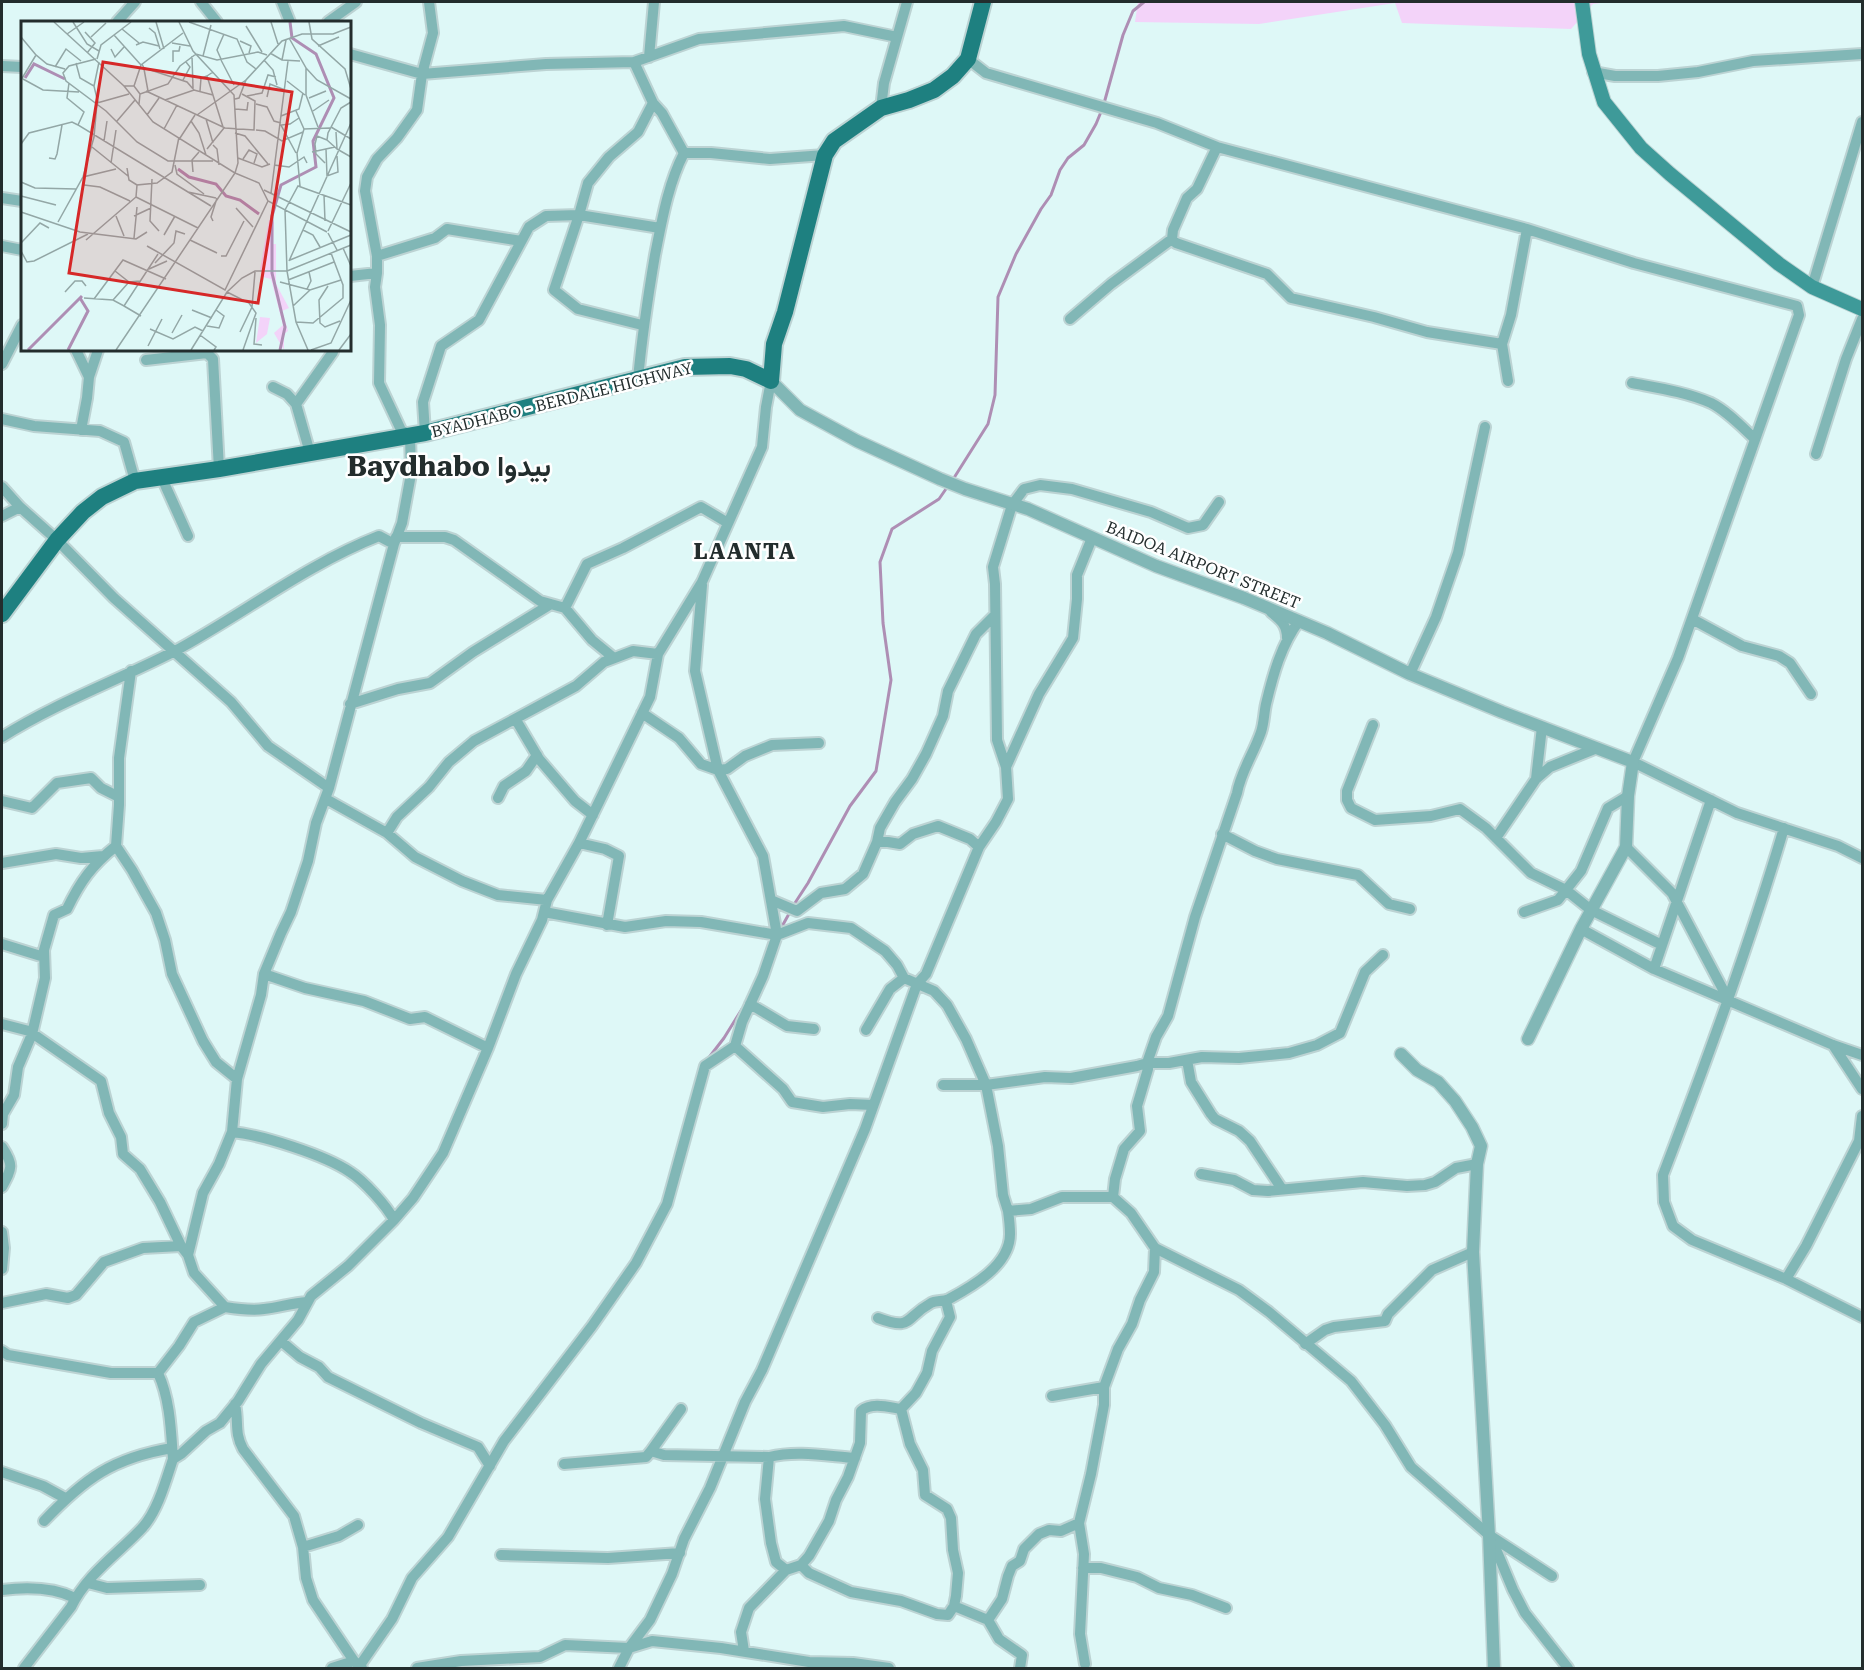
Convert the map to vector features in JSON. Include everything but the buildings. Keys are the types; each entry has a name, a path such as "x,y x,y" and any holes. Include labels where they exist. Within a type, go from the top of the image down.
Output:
{"main road":[{"path":"771,381 774,344 785,312 825,155 834,141 880,108 934,90 953,76 968,58 983,2"},
{"path":"1582,2 1593,72 1604,102 1641,148 1779,264 1812,287 1863,309"},
{"name":"BYADHABO - BERDALE HIGHWAY","path":"2,614 57,540 84,512 102,497 135,481 219,469 418,434 685,367 730,366 746,369 771,381"}],"street":[{"path":"118,21 135,2"},
{"path":"201,2 216,21"},
{"path":"282,2 290,21"},
{"path":"329,21 357,2"},
{"path":"418,434 401,430 380,383 380,325 375,287 377,256 365,191 366,177 377,159 397,138 417,110 422,74 433,33 429,2"},
{"path":"649,57 654,2"},
{"path":"880,108 884,83 907,2"},
{"path":"351,54 422,74 546,64 634,62 699,39 844,26 897,37"},
{"path":"1593,72 1615,76 1658,76 1698,72 1753,61 1863,54"},
{"path":"968,58 986,73 1157,123 1217,147 1527,229 1634,263 1797,306 1799,315 1692,620 1633,762 1628,796 1626,847 1581,929 1528,1039"},
{"path":"634,62 653,103 662,113 684,153"},
{"path":"2,66 21,67"},
{"path":"642,325 578,309 554,290 588,183 609,157 638,132 653,103"},
{"path":"1812,287 1863,122"},
{"path":"1217,147 1197,189 1187,198 1173,230 1172,238 1176,243 1267,274 1291,298 1427,332 1502,344"},
{"path":"684,153 711,153 770,159 825,155"},
{"path":"638,379 642,325 660,228 673,174 684,153"},
{"path":"2,198 21,201"},
{"path":"185,1250 203,1193 219,1164 232,1132 237,1079 261,995 264,974 291,912 308,861 316,823 327,793 395,541 402,523 423,402 441,346 479,320 529,227 546,216 579,215 660,228"},
{"path":"377,256 435,238 447,229 521,241"},
{"path":"1508,381 1502,344 1511,315 1527,229"},
{"path":"1070,319 1111,284 1172,238"},
{"path":"2,246 21,250"},
{"path":"351,276 377,273"},
{"path":"1816,454 1846,359 1863,319"},
{"path":"2,364 21,327"},
{"path":"76,351 89,377"},
{"path":"81,430 89,377 98,351"},
{"path":"296,404 333,352"},
{"path":"146,360 207,353 213,359 219,469"},
{"path":"44,1521 65,1498 99,1472 146,1453 181,1454 206,1431 220,1423 261,1364 298,1320 311,1296 348,1266 394,1220 413,1198 443,1153 547,900 579,843 650,696 658,654 702,582 762,447 771,381"},
{"name":"BAIDOA AIRPORT STREET","path":"771,381 800,410 856,441 940,479 1028,509 1156,566 1299,621 1410,674 1633,762"},
{"path":"1632,383 1685,394 1712,404 1755,439"},
{"path":"273,387 287,394 296,404 310,453"},
{"path":"2,419 34,426 100,431 124,442 135,481"},
{"path":"1410,674 1436,617 1458,553 1485,427"},
{"path":"161,476 188,537"},
{"path":"619,1668 629,1648 650,1620 684,1539 710,1488 745,1401 762,1370 873,1105 917,984 926,974 979,847 1008,799 1006,767 997,740 993,567 1012,505 1024,489 1040,485 1072,489 1151,512 1188,528 1203,525 1220,502"},
{"path":"2,487 114,598 231,702 268,746 327,793 387,832 415,857 462,881 498,895 547,900"},
{"path":"2,516 20,507"},
{"path":"565,608 587,564 701,507 728,523"},
{"path":"2,737 32,718 173,651 338,553 379,536 395,541 446,537 454,540 540,601 565,608 592,640 614,658"},
{"path":"1006,767 1039,694 1073,638 1077,574 1092,538"},
{"path":"332,1668 358,1666 392,1619 412,1578 448,1537 504,1441 592,1326 636,1263 667,1204 705,1066 735,1046 742,1022 763,976 777,935 763,856 718,770 695,671 702,582"},
{"path":"350,704 398,688 430,683 482,645 551,604"},
{"path":"1265,607 1283,621 1287,638"},
{"path":"797,911 821,893 845,889 863,874 877,842 880,828 926,754 943,716 948,691 976,633 995,615"},
{"path":"1692,620 1742,646 1779,656 1790,663 1811,694"},
{"path":"1113,1197 1115,1179 1124,1149 1140,1131 1137,1106 1148,1069 1147,1063 1156,1037 1168,1016 1195,917 1237,793 1240,776 1251,759 1262,729 1281,650 1299,621"},
{"path":"387,832 397,817 429,787 449,762 474,741 576,686 604,662 633,651 658,654"},
{"path":"132,671 119,758 116,846 156,914 165,940 172,974 203,1041 216,1062 237,1079"},
{"path":"642,713 679,738 700,764 718,770 727,769 745,756 772,745 819,743"},
{"path":"516,720 537,755 575,801 593,815"},
{"path":"1373,725 1347,790 1347,800 1351,808 1375,820 1431,816 1460,809 1496,838 1531,873 1566,890 1591,910 1662,945"},
{"path":"1536,779 1542,727"},
{"path":"1496,838 1536,779 1550,767 1597,748"},
{"path":"498,798 504,786 526,771 537,755"},
{"path":"1633,762 1737,813 1838,846 1863,858"},
{"path":"2,801 32,808 57,783 91,778 101,788 119,797"},
{"path":"1524,912 1558,900 1581,871 1608,808 1628,796"},
{"path":"1654,969 1711,800"},
{"path":"877,842 900,844 913,834 938,826 970,839 979,847"},
{"path":"1784,828 1763,900 1729,1000 1663,1174 1665,1202 1673,1226 1692,1240 1786,1279 1863,1317"},
{"path":"1222,834 1255,851 1278,859 1358,875 1389,904 1410,909"},
{"path":"579,843 604,849 619,856 607,925"},
{"path":"2,1124 3,1114 14,1095 18,1067 32,1034 45,978 44,950 54,915 67,909 78,885 103,856 116,846"},
{"path":"1626,847 1672,893 1729,1000"},
{"path":"2,863 56,854 81,858 103,856"},
{"path":"771,900 797,911 808,923"},
{"path":"544,912 625,927 666,921 701,922 777,935 808,923 851,928 885,951 904,978 934,991 947,1005 966,1039 986,1085 998,1146 1003,1195 1008,1211 1011,1236 1007,1250 993,1269 980,1281 946,1301 932,1302 909,1321 897,1325 878,1318"},
{"path":"1581,929 1654,969 1833,1045 1863,1055"},
{"path":"2,944 44,957"},
{"path":"943,1084 986,1085 1045,1077 1071,1078 1147,1063 1289,1053 1317,1045 1340,1033 1365,972 1383,955"},
{"path":"264,974 305,988 364,1001 411,1019 425,1017 488,1048"},
{"path":"866,1030 890,989 904,978"},
{"path":"750,1004 787,1026 814,1029"},
{"path":"2,1024 29,1031 101,1081 109,1113 121,1137 123,1154 140,1169 160,1202 185,1250 194,1273 225,1307"},
{"path":"1833,1045 1863,1089"},
{"path":"735,1046 783,1089 792,1102 823,1107 850,1104 873,1105"},
{"path":"1401,1054 1417,1070 1438,1082 1455,1101 1481,1146 1477,1164 1473,1252 1490,1535 1494,1668"},
{"path":"1187,1060 1191,1082 1215,1119 1239,1131 1250,1141 1282,1189"},
{"path":"1786,1279 1861,1142 1863,1116"},
{"path":"232,1132 249,1134 328,1160 352,1173 389,1210 394,1220"},
{"path":"2,1147 11,1161 10,1171 2,1187"},
{"path":"1201,1174 1234,1180 1253,1190 1268,1191 1363,1182 1407,1186 1435,1182 1456,1168 1477,1164"},
{"path":"1008,1211 1031,1209 1062,1197 1113,1197 1131,1213 1155,1248 1239,1290 1269,1312 1351,1381 1385,1425 1411,1467 1490,1535 1552,1576"},
{"path":"2,1232 4,1248 2,1269"},
{"path":"2,1303 46,1294 68,1298 76,1295 104,1262 143,1248 185,1250"},
{"path":"1085,1664 1080,1634 1084,1554 1079,1522 1104,1405 1104,1387 1118,1349 1132,1324 1140,1300 1154,1272 1155,1248"},
{"path":"1305,1344 1324,1330 1334,1327 1385,1321 1388,1314 1432,1270 1473,1252"},
{"path":"902,1409 922,1383 932,1351 946,1329 950,1317 946,1301"},
{"path":"158,1373 194,1322 225,1307 244,1310 265,1309 307,1302"},
{"path":"281,1341 300,1357 319,1367 327,1377 421,1423 478,1447 490,1466"},
{"path":"2,1351 8,1355 111,1373 158,1373"},
{"path":"24,1668 71,1607 75,1598 105,1563 145,1525 162,1491 172,1453 170,1419 158,1373"},
{"path":"1052,1396 1104,1387"},
{"path":"235,1404 238,1418 236,1437 294,1516 303,1547 306,1578 313,1600 358,1666"},
{"path":"744,1651 741,1632 748,1608 786,1570 801,1565 809,1556 829,1521 860,1443 861,1411 866,1406 902,1409"},
{"path":"564,1464 646,1457 681,1408"},
{"path":"801,1565 808,1573 851,1592 901,1602 937,1614 948,1615 954,1606 958,1573 953,1551 951,1518 947,1509 925,1495 922,1470 910,1444 902,1409"},
{"path":"651,1451 664,1455 769,1457 804,1454 855,1458"},
{"path":"769,1457 765,1499 771,1543 776,1562 786,1570"},
{"path":"2,1472 43,1486 65,1498"},
{"path":"988,1620 1002,1599 1012,1566 1020,1561 1024,1549 1039,1534 1049,1530 1061,1531 1079,1522"},
{"path":"303,1547 339,1536 358,1526"},
{"path":"1490,1535 1512,1590 1525,1613 1568,1668"},
{"path":"501,1554 608,1558 680,1553"},
{"path":"1083,1568 1101,1568 1137,1577 1159,1588 1192,1595 1226,1608"},
{"path":"88,1583 107,1588 200,1585"},
{"path":"2,1590 17,1588 62,1591 75,1598"},
{"path":"954,1606 988,1620 999,1639 1022,1655 1020,1668"},
{"path":"417,1668 461,1661 540,1656 565,1645 629,1648 652,1641 744,1651 809,1662 853,1663 890,1668"}],"shaded area":[{"path":"1138,2 1608,2 1593,4 1571,29 1402,23 1395,3 1259,24 1135,22"}],"waterway":[{"path":"952,481 988,424 995,395 998,297 1016,254 1051,195 1060,170 1068,158 1084,145 1096,124 1123,35 1133,11 1144,2"},
{"path":"793,906 850,806 876,771 891,680 883,623 880,562 892,529 939,499 948,486"},
{"path":"780,930 790,912"},
{"path":"707,1060 742,1009"}],"district":[{"name":"Baydhabo بيدوا","path":"449,466"},
{"name":"LAANTA","path":"745,551"}]}
